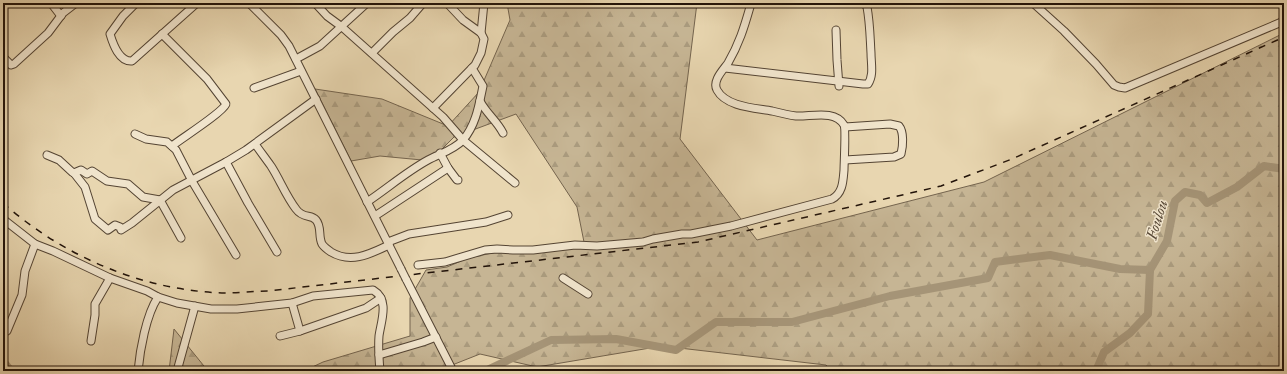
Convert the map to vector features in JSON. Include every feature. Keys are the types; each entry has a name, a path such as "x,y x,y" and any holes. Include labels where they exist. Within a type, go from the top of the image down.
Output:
{"street":[{"path":"51,3 61,16"},
{"path":"3,57 9,64 14,64 48,33 61,16 76,3"},
{"path":"136,3 123,16 111,32 114,47 126,61 132,61 197,3"},
{"path":"249,3 281,35 296,59 406,280 436,336 452,371"},
{"path":"315,3 327,16 342,26 443,117 463,140 515,183"},
{"path":"296,59 320,46 367,3"},
{"path":"372,53 393,32 410,18 423,3"},
{"path":"433,108 475,65 481,53 484,39 481,33 463,20 447,3"},
{"path":"481,33 484,3"},
{"path":"418,265 445,262 485,250 533,250 643,242 731,226 836,197 840,192 845,160 845,127 840,120 836,117 814,115 796,116 748,108 726,99 717,91 716,87 718,78 736,49 742,35 750,3"},
{"path":"725,68 839,84 868,84 872,72 871,39 867,7 864,3"},
{"path":"1033,3 1092,59 1114,85 1125,88 1284,21"},
{"path":"836,30 839,84"},
{"path":"162,34 207,79 226,104 217,114 172,146"},
{"path":"367,202 396,180 440,153 456,146 463,140 476,117 483,86 472,68"},
{"path":"254,88 301,71"},
{"path":"47,155 59,160 69,171 74,173 85,187 95,219 108,230 116,225 120,227 121,230 173,190 226,162 255,144 316,99"},
{"path":"480,101 484,110 500,126 503,133"},
{"path":"845,127 890,124 899,126 902,129 901,154 894,157 845,160"},
{"path":"135,134 146,139 167,142 176,150 236,255"},
{"path":"255,144 271,166 296,209 304,216 314,218 317,221 320,226 322,243 327,249 346,258 370,255 409,234 486,222 508,215"},
{"path":"440,153 448,168 458,180"},
{"path":"226,162 277,252"},
{"path":"375,216 448,168"},
{"path":"74,173 81,170 87,174 92,171 107,180 128,184 143,197 160,200"},
{"path":"160,200 181,238"},
{"path":"3,219 35,244 110,278 177,303 211,309 237,309 292,302 313,296 373,290 381,298 384,314 379,334 380,371"},
{"path":"7,332 22,295 26,271 35,244"},
{"path":"91,341 95,304 110,278"},
{"path":"563,278 588,294"},
{"path":"138,371 148,317 153,304 158,297"},
{"path":"280,336 300,331 366,308 381,298"},
{"path":"292,302 300,331"},
{"path":"178,371 195,306"},
{"path":"379,355 423,342 436,336"}],"green space":[{"path":"507,3 697,3 680,139 757,240 984,182 1284,33 1284,370 831,371 826,365 662,346 537,367 480,354 437,371 304,371 323,362 410,336 410,298 426,270 447,267 468,258 507,250 584,242 577,207 516,114 454,137 439,152 422,160 380,156 351,161 315,89 382,99 448,126 479,92 510,20"},
{"path":"174,329 208,371 169,371"}],"waterway":[{"name":"Foulou","path":"1096,371 1104,352 1130,333 1148,314 1150,270 1167,241 1175,201 1185,192 1200,195 1207,203 1237,187 1264,166 1284,169"},
{"path":"485,371 551,340 616,339 676,350 716,322 792,322 890,296 988,278 995,262 1050,255 1120,269 1150,270"},
{"path":"3,361 11,371"}],"railway":[{"path":"3,203 52,240 106,268 165,286 195,291 225,293 268,291 698,242 941,186 1012,159 1284,37"}]}
